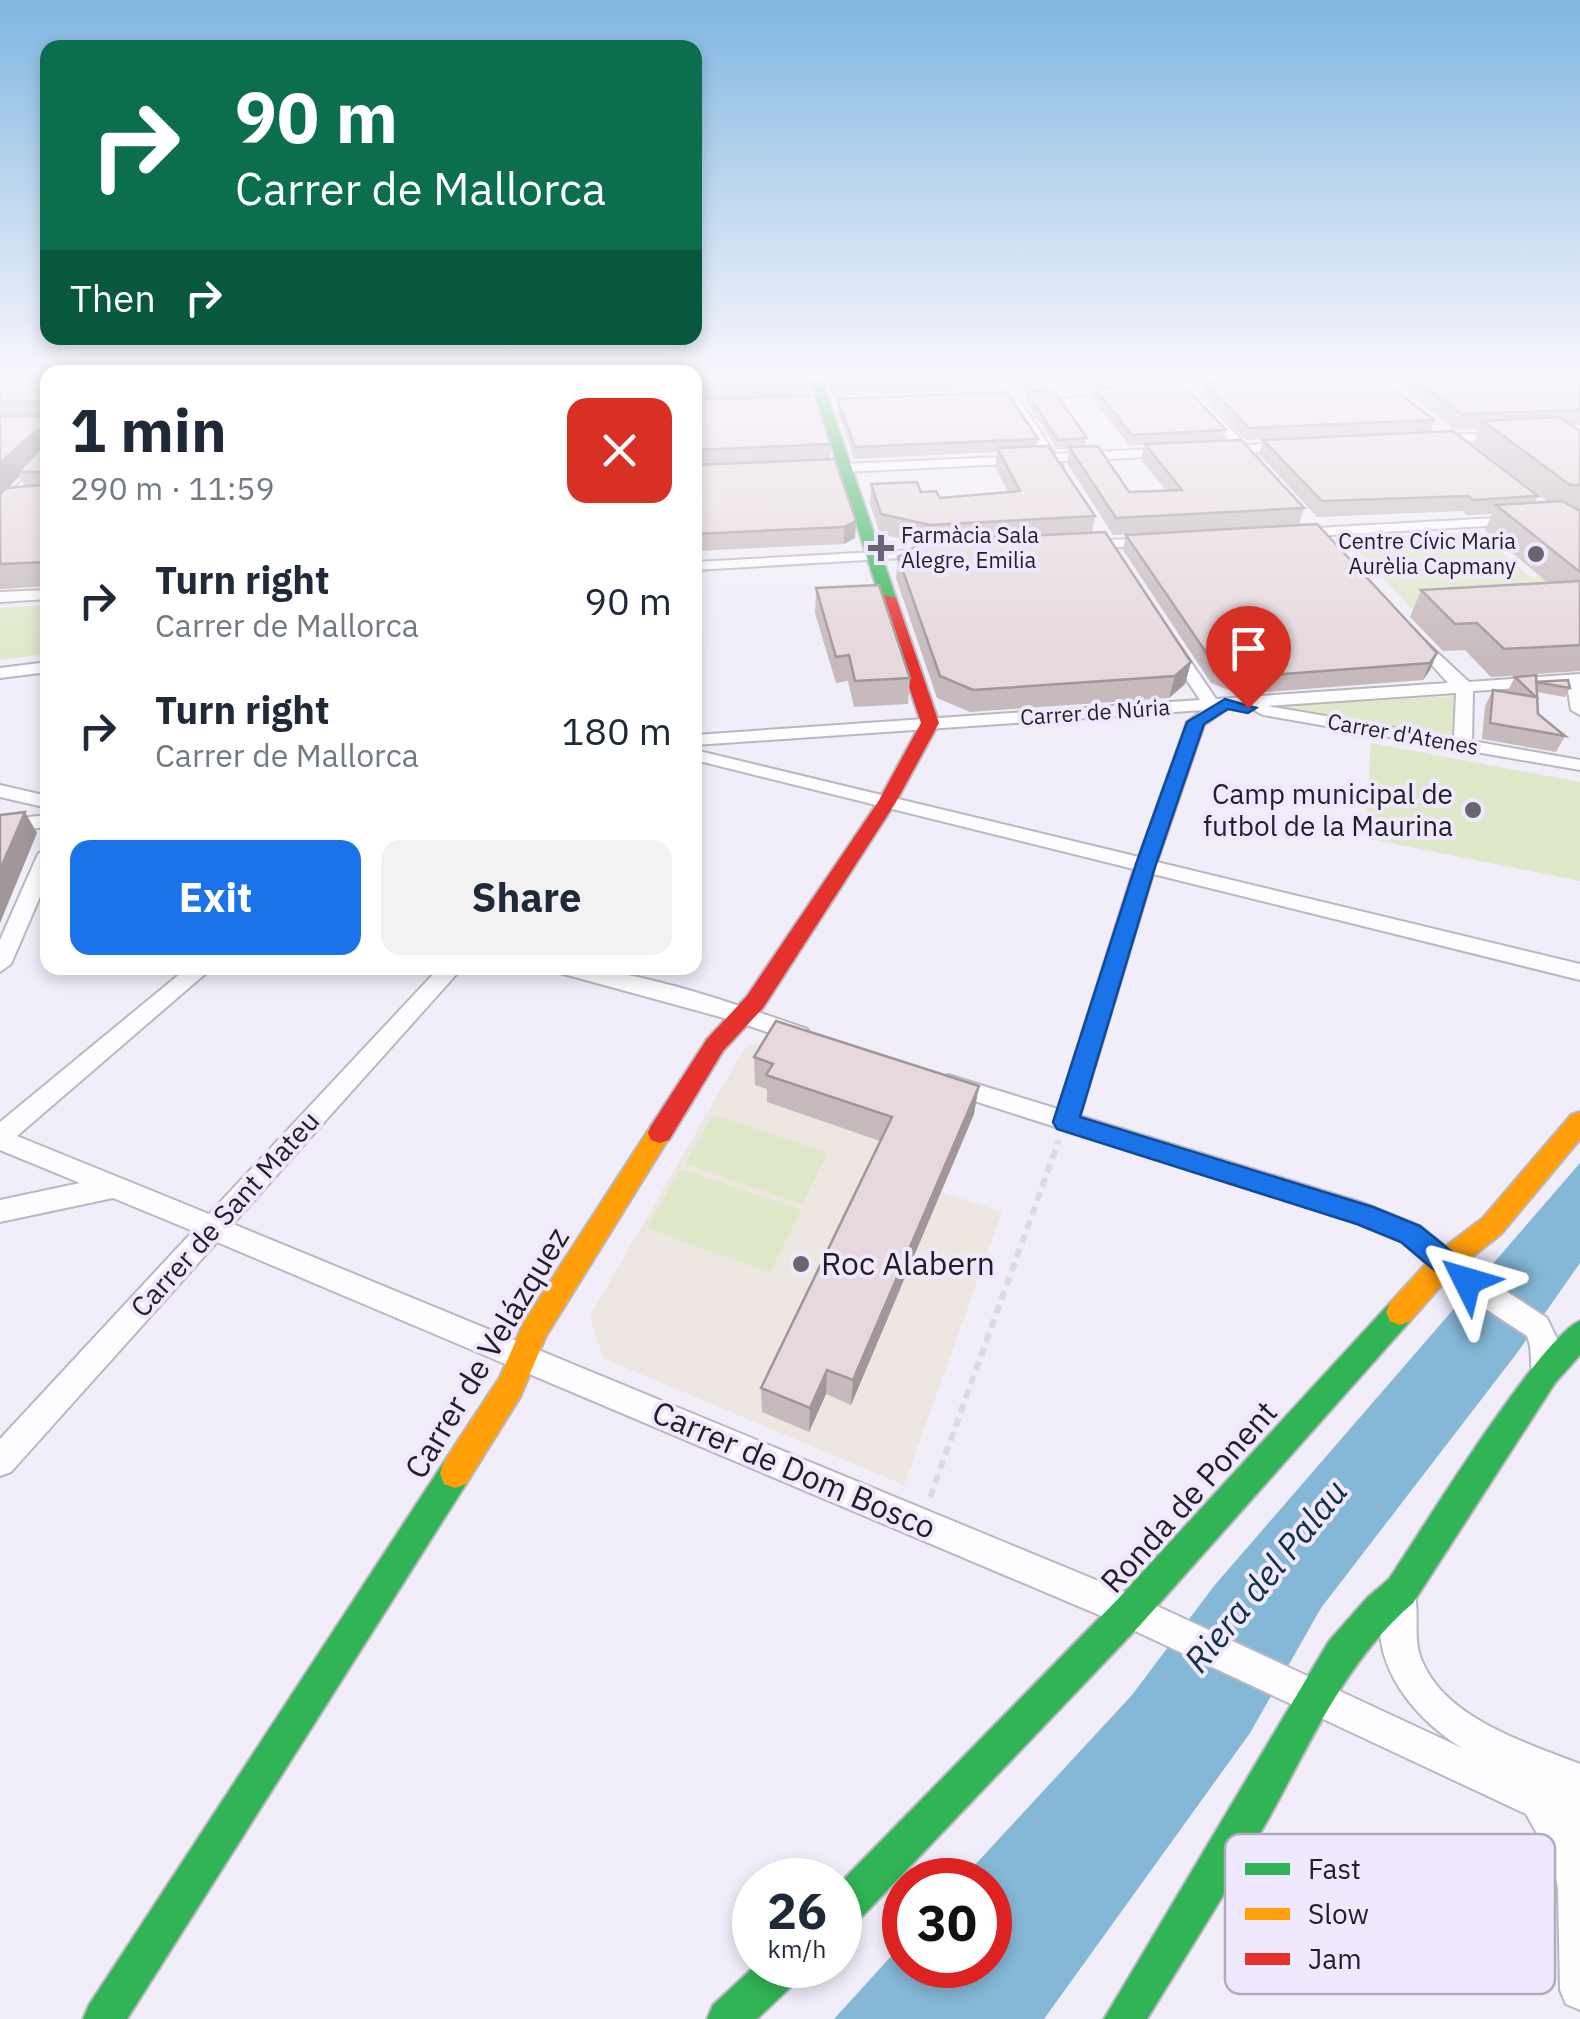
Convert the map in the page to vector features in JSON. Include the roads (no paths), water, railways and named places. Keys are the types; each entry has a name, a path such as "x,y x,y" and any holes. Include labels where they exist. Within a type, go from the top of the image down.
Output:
{"street":[{"path":"2,505 36,472"},
{"path":"847,472 930,723"},
{"path":"1060,472 1065,480"},
{"path":"2,505 27,502"},
{"path":"1308,519 1324,537"},
{"path":"1284,534 1324,537 1527,520"},
{"path":"1097,528 1110,549"},
{"path":"1062,546 1110,549 1172,540"},
{"path":"702,566 950,552"},
{"path":"0,597 40,594"},
{"path":"1403,624 1452,679 1465,686 1463,745"},
{"path":"1066,1122 1146,864 1196,722 1218,704 1165,635"},
{"path":"0,672 40,668"},
{"path":"1577,679 1580,710"},
{"name":"Carrer de Núria","path":"702,739 1577,679"},
{"name":"Carrer d'Atenes","path":"1218,704 1580,765"},
{"path":"1170,708 1196,722"},
{"name":"Carrer de Velázquez","path":"103,2019 527,1356 534,1331 715,1046 740,1014 755,1002 887,802 930,723"},
{"path":"704,757 730,737"},
{"path":"704,757 1580,972"},
{"path":"0,792 40,800"},
{"path":"0,826 40,821"},
{"path":"0,964 40,872"},
{"path":"0,1138 193,975"},
{"name":"Carrer de Sant Mateu","path":"0,1461 446,975"},
{"path":"594,975 740,1014 818,1041"},
{"path":"928,1077 1363,1214 1411,1234 1467,1281 1537,1327 1544,1343 1545,1373"},
{"name":"Ronda de Ponent","path":"862,1888 1130,1611 1444,1263 1492,1226 1580,1122"},
{"name":"Carrer de Dom Bosco","path":"0,1138 1130,1611 1447,1763 1580,1818"},
{"path":"0,1211 114,1188"},
{"path":"1237,1834 1272,1776 1310,1696 1374,1612 1401,1591 1545,1373 1580,1334"},
{"path":"1401,1591 1396,1618 1403,1660 1413,1683 1445,1718 1478,1740 1580,1782"},
{"path":"1539,1802 1571,1857 1577,1889 1580,1990"},
{"path":"1124,2019 1225,1853"},
{"path":"726,2019 759,1988"}],"water":[{"name":"Riera del Palau","path":"1580,1163 1580,1263 1517,1353 1321,1608 1250,1733 1044,2019 834,2019 882,1966 882,1988 1012,1988 1012,1858 981,1858 1132,1695 1214,1586"}],"place":[{"name":"Farmàcia Sala Alegre, Emilia","path":"881,548"},
{"name":"Centre Cívic Maria Aurèlia Capmany","path":"1536,554"},
{"name":"Camp municipal de futbol de la Maurina","path":"1473,810"},
{"name":"Roc Alabern","path":"801,1264"}]}
